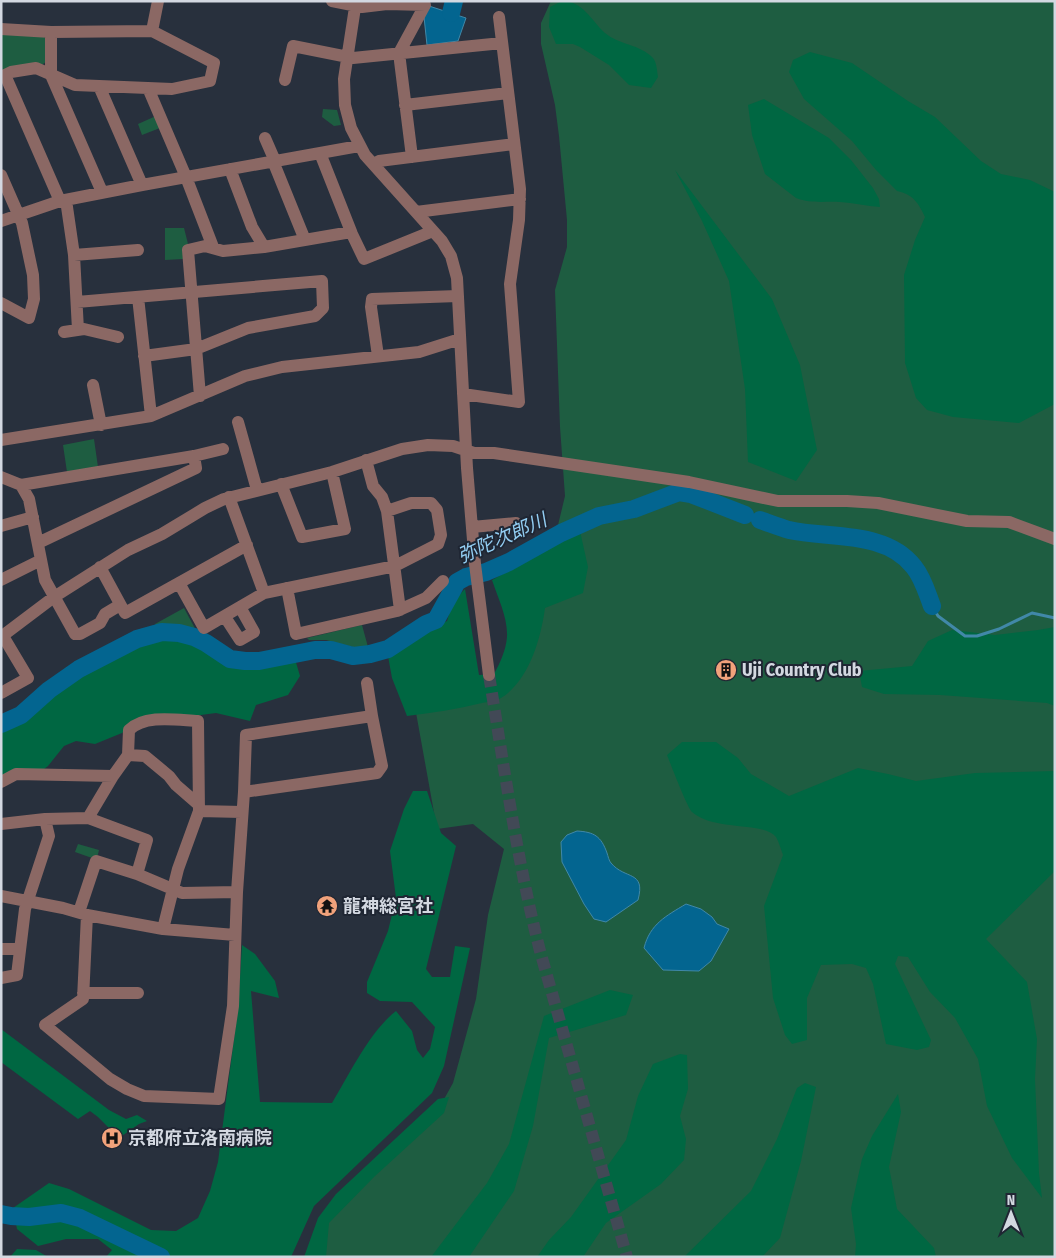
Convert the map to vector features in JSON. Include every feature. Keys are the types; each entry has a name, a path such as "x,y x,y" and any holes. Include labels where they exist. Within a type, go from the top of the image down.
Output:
{"street":[{"path":"152,31 158,1"},
{"path":"332,1 356,4 404,3 425,5 399,54 412,156"},
{"path":"356,4 344,79 345,105 351,128 359,146 373,164 442,241 453,261 457,278 472,527 489,674"},
{"path":"463,394 519,402 510,284 520,199 499,17"},
{"path":"1,29 51,32 152,31 214,63 210,81 172,89 75,85 36,68 11,72 3,76 63,201 74,255 78,330"},
{"path":"51,32 51,75 102,192"},
{"path":"285,80 293,46 353,58 502,42"},
{"path":"99,86 142,184"},
{"path":"148,88 186,177 213,248"},
{"path":"405,105 508,93"},
{"path":"265,138 305,240"},
{"path":"373,164 379,160 514,144"},
{"path":"1,222 63,201 102,192 359,146"},
{"path":"320,153 364,260 433,231"},
{"path":"230,169 252,227 264,247"},
{"path":"1,175 22,223 33,276 34,299 29,318 1,304"},
{"path":"416,212 520,199"},
{"path":"200,396 188,250 205,246 223,251 264,247 351,232"},
{"path":"74,255 138,250"},
{"path":"77,302 322,280 323,308 315,316 248,328 196,349 144,356"},
{"path":"378,356 371,307 372,299 458,296"},
{"path":"138,297 151,416"},
{"path":"64,332 84,329 118,337"},
{"path":"1,440 151,416 245,376 282,367 419,352 460,339"},
{"path":"93,384 101,424"},
{"path":"238,422 257,490"},
{"path":"1,693 28,678 2,636 54,597 128,550 162,534 205,508 230,497 332,472 402,449 428,445 453,446 474,453 494,452 689,482 778,501 878,503 967,521 1009,522 1055,539"},
{"path":"1,477 21,485 194,456 223,449"},
{"path":"38,543 196,468 194,456"},
{"path":"366,460 373,486 382,497 387,511 400,610"},
{"path":"281,484 302,537 345,529 332,472"},
{"path":"21,485 29,499 45,580 75,634 80,634 100,623 105,614 120,605"},
{"path":"230,497 264,593"},
{"path":"179,583 204,628 264,593 395,566 438,544 441,535 437,510 431,504 411,504 387,511"},
{"path":"1,526 33,517"},
{"path":"472,527 516,523"},
{"path":"100,567 125,613 246,545"},
{"path":"1,580 42,560"},
{"path":"287,588 296,634 400,610 426,598 443,581"},
{"path":"224,617 240,640 254,632 240,607"},
{"path":"244,792 377,773 382,766 367,683"},
{"path":"237,892 182,893 137,874 96,861 83,914 83,999 45,1025 110,1079 127,1089 144,1096 219,1099 233,1006 246,735 372,716"},
{"path":"88,818 128,755 129,730 133,726 150,720 198,720 199,808 173,889 163,929"},
{"path":"128,755 145,756 169,776 199,808 242,812"},
{"path":"1,782 16,774 113,776"},
{"path":"1,824 46,819 88,818 147,840 137,874"},
{"path":"1,978 17,975 24,915 49,836 46,819"},
{"path":"1,896 163,929 236,935"},
{"path":"1,949 19,949"},
{"path":"83,993 138,993"}],"green space":[{"name":"Uji Country Club","path":"551,1 1055,1 1055,1257 308,1257 321,1220 443,1101 453,1083 476,999 488,915 504,849 473,824 437,829 415,707 501,690 548,567 565,496 560,427 555,290 567,247 567,220 555,105 541,44 541,23"},
{"path":"562,1 576,4 611,37 648,53 656,65 658,77 651,88 629,85 609,65 580,47 573,44 556,44 549,27 550,7"},
{"path":"1,34 42,35 47,40 46,62 40,66 1,72"},
{"path":"810,52 852,63 935,117 981,161 1001,174 1030,180 1055,192 1055,404 1019,423 953,417 927,410 916,398 905,363 904,275 915,240 925,217 915,200 903,192 897,191 876,170 852,141 804,99 789,72 793,60"},
{"path":"764,99 829,138 851,160 873,188 879,199 880,207 802,200 796,198 765,174 752,135 748,105"},
{"path":"323,109 337,110 341,125 334,126 322,117"},
{"path":"156,116 160,128 142,135 138,124"},
{"path":"675,170 772,299 800,365 817,450 796,481 748,462 745,389 729,281 702,221"},
{"path":"165,228 184,228 188,244 183,259 165,260"},
{"path":"94,439 98,467 67,472 63,445"},
{"path":"580,531 588,567 583,593 545,608 537,645 532,658 519,681 511,690 494,701 407,716 392,678 388,656 423,633 447,621 453,601 465,589 479,675 494,674 504,652 507,630 502,608 492,580"},
{"path":"184,608 198,634 167,628 158,630 155,624"},
{"path":"362,625 368,647 353,647 326,640 309,640 307,638"},
{"path":"1055,627 1055,706 1047,703 940,695 884,694 862,687 859,671 912,666 928,641 952,630 995,635"},
{"path":"172,638 199,645 224,663 254,665 295,659 300,676 288,695 256,705 250,721 216,713 193,716 143,716 122,733 95,744 76,741 64,746 48,766 35,776 1,778 1,730 30,718 54,692 106,660 140,644"},
{"path":"682,742 716,742 738,758 751,774 789,796 858,768 916,781 975,773 1055,771 1055,871 986,939 1027,982 1037,1039 1035,1079 1039,1173 1042,1198 1012,1158 987,1106 978,1059 955,1018 930,992 908,957 898,956 895,964 931,1040 929,1047 917,1050 886,1044 873,984 866,968 852,964 821,965 807,998 807,1040 792,1044 785,1035 773,998 764,906 783,855 779,844 776,837 770,832 713,822 692,812 667,755"},
{"path":"413,791 427,791 441,833 456,846 426,969 432,977 450,977 455,946 470,948 444,1066 432,1093 314,1206 291,1257 106,1257 112,1250 98,1239 66,1239 38,1246 17,1229 13,1208 49,1183 69,1189 151,1230 176,1231 198,1218 210,1191 218,1162 238,1008 242,945 255,954 275,981 279,998 251,991 260,1102 332,1103 377,1030 396,1011 412,1031 417,1050 423,1058 430,1049 435,1027 412,1002 380,1001 367,993 367,982 388,931 396,898 390,851 404,809"},
{"path":"78,844 99,850 97,858 75,852"},
{"path":"610,990 633,995 626,1015 549,1038 533,1126 514,1191 469,1257 431,1257 487,1183 509,1144 544,1016"},
{"path":"1,1029 109,1110 126,1119 137,1115 147,1121 139,1124 119,1138 90,1111 78,1119 1,1062"},
{"path":"680,1054 687,1055 688,1089 680,1116 686,1139 684,1160 661,1184 606,1223 583,1257 537,1257 549,1240 571,1217 626,1140 638,1096 653,1064"},
{"path":"805,1083 816,1087 801,1161 780,1238 762,1257 684,1257 751,1191 777,1139 797,1088"},
{"path":"898,1094 901,1112 889,1167 897,1209 934,1248 936,1257 855,1257 856,1244 851,1208 862,1159 872,1136"},
{"path":"449,1097 444,1113 374,1177 329,1223 326,1257 304,1257 318,1218 336,1194 438,1099"},
{"path":"17,1249 36,1250 48,1257 10,1257"}],"water":[{"path":"429,6 466,18 458,41 427,45 424,17"},
{"path":"577,831 588,832 596,836 605,847 611,863 622,872 637,880 639,884 638,900 606,922 594,919 562,862 561,842 567,835"},
{"path":"686,904 701,909 712,917 717,924 729,929 711,961 699,971 663,970 644,948 650,933 660,921"}],"waterway":[{"path":"451,13 454,1"},
{"name":"弥陀次郎川","path":"1,724 21,715 49,690 79,669 137,639 162,632 179,633 206,643 230,659 245,661 259,661 315,650 331,650 353,656 370,654 388,649 426,624 436,620 457,582 509,562 561,533 599,516 634,509 679,492 691,494 745,515"},
{"name":"弥陀次郎川","path":"760,520 789,530 856,538 873,541 888,547 902,555 917,571 932,606"},
{"path":"932,606 938,616 965,636 977,636 999,629 1032,613 1055,618"},
{"path":"1,1214 29,1217 61,1213 80,1218 161,1257"}],"tunnel":[{"path":"489,675 524,882 540,951 627,1257"}],"place":[{"name":"Uji Country Club","path":"726,670"},
{"name":"龍神総宮社","path":"327,906"},
{"name":"京都府立洛南病院","path":"112,1138"}]}
